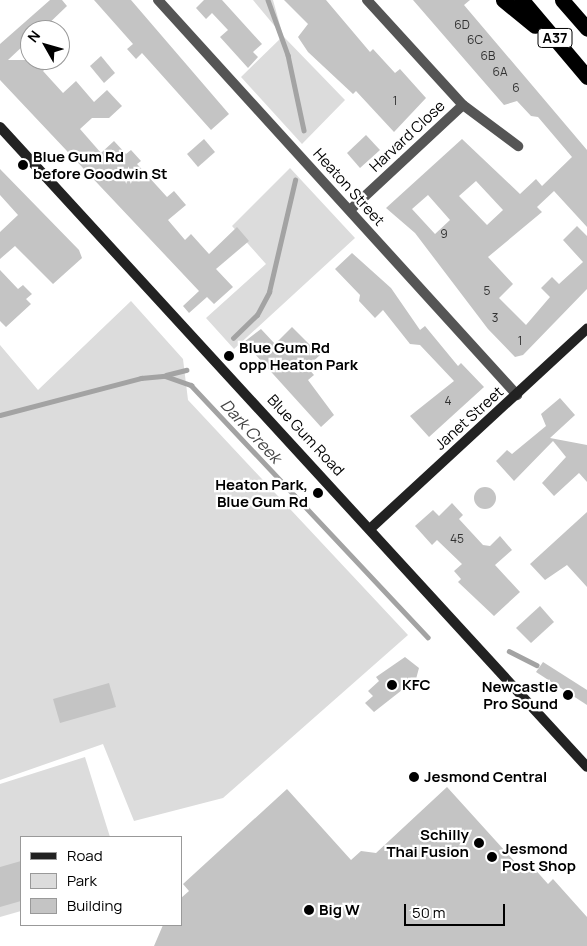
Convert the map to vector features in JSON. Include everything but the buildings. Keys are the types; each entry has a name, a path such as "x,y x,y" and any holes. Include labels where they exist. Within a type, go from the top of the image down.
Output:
{"highway":[{"path":"502,0 562,47"},
{"name":"A37","path":"522,0 587,77"},
{"name":"A37","path":"562,0 587,29"}],"main road":[{"name":"Blue Gum Road","path":"0,127 371,528 587,767"},
{"name":"Janet Street","path":"371,528 587,329"}],"street":[{"name":"Heaton Street","path":"158,0 517,395"},
{"name":"Harvard Close","path":"368,0 463,105 518,146"},
{"name":"Harvard Close","path":"350,210 463,105"}],"green space":[{"path":"253,0 273,0 283,36"},
{"path":"283,36 345,100 302,144 241,77"},
{"path":"290,168 355,238 234,349 206,318 266,264 232,226"},
{"path":"131,301 183,359 188,400 408,635 223,798 134,821 103,744 0,780 0,345 38,390"},
{"path":"85,757 110,836 20,836 20,911 0,917 0,784"}],"waterway":[{"path":"268,0 288,55 304,130"},
{"path":"233,338 257,315 269,292 295,180"},
{"path":"166,375 186,370"},
{"name":"Dark Creek","path":"0,415 141,378 165,376 191,385 428,637"},
{"name":"Dark Creek","path":"509,651 537,665"}],"place":[{"name":"Blue Gum Rd before Goodwin St","path":"23,165"},
{"name":"Blue Gum Rd opp Heaton Park","path":"229,356"},
{"name":"Heaton Park, Blue Gum Rd","path":"318,493"},
{"name":"KFC","path":"392,685"},
{"name":"Newcastle Pro Sound","path":"568,695"},
{"name":"Jesmond Central","path":"414,777"},
{"name":"Schilly Thai Fusion","path":"479,843"},
{"name":"Jesmond Post Shop","path":"492,857"},
{"name":"Big W","path":"309,910"}]}
